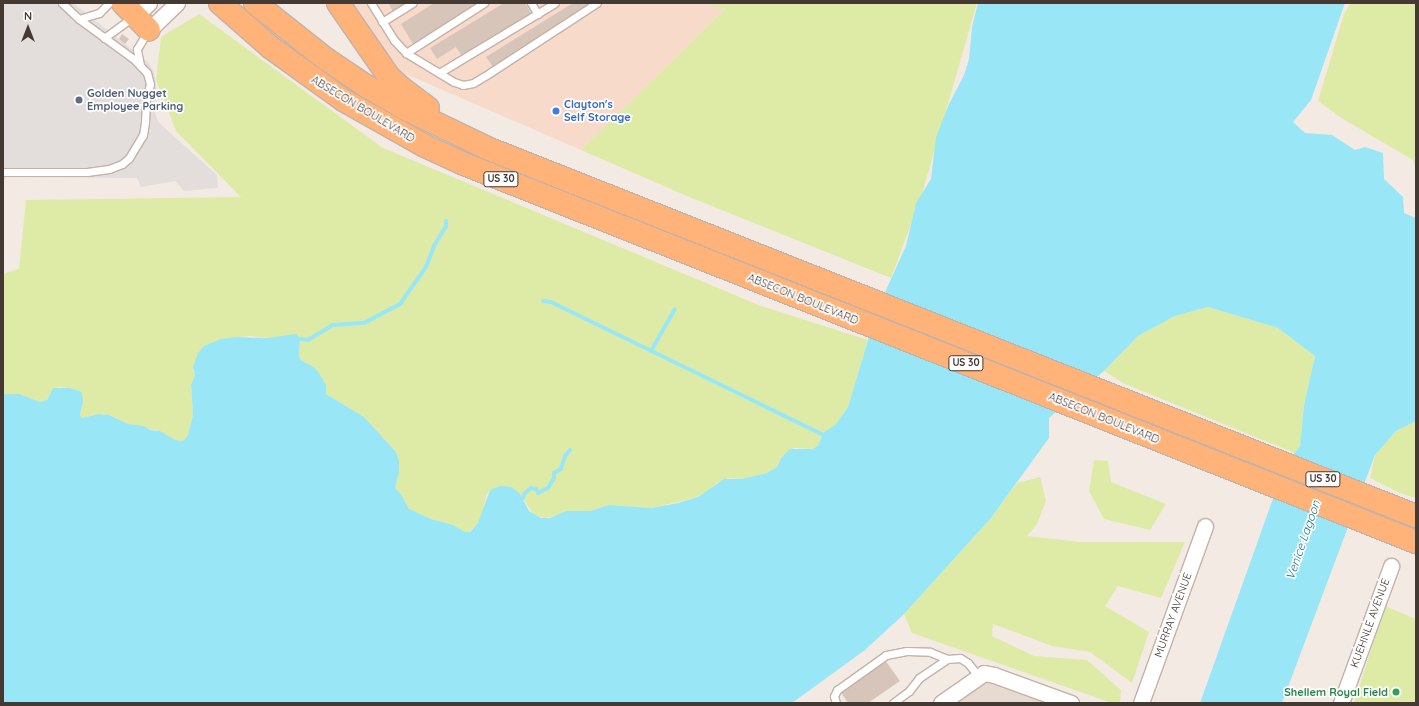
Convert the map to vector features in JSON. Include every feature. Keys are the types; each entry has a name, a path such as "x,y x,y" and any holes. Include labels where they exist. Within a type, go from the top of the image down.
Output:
{"highway":[{"name":"ABSECON BOULEVARD","path":"220,3 270,47 305,74 358,109 425,146 471,167 1416,542"},
{"name":"ABSECON BOULEVARD","path":"255,3 302,41 366,86 406,109 487,148 1416,516"},
{"path":"338,3 380,66 400,87 487,148"}],"street":[{"path":"139,13 177,3"},
{"name":"MURRAY AVENUE","path":"1141,703 1205,526"},
{"name":"KUEHNLE AVENUE","path":"1340,703 1390,566"},
{"path":"941,703 984,673 994,675 1071,703"}],"lane":[{"path":"3,172 109,170 126,161 141,140 145,126 145,105 150,82 146,73 140,65 79,19 62,3"},
{"path":"79,19 99,13 109,3"},
{"path":"370,3 394,40 406,53 463,86 473,83 597,3"},
{"path":"382,22 413,3"},
{"path":"406,53 484,3"},
{"path":"531,3 538,14"},
{"path":"439,73 555,3"},
{"path":"104,38 139,13"},
{"path":"139,13 137,49 140,65"},
{"path":"836,703 834,696 837,690 886,655 907,651 930,652 947,659 960,658 968,663 978,676"},
{"path":"893,703 909,691 919,678 947,659"}],"shaded area":[{"name":"Golden Nugget Employee Parking","path":"3,3 73,3 148,62 154,72 157,92 154,109 158,122 217,175 218,188 184,191 175,181 141,187 137,178 7,177 3,181"},
{"name":"Clayton's Self Storage","path":"347,3 702,3 725,9 581,150 401,72"},
{"path":"978,676 1071,703 941,703"}],"green space":[{"path":"702,3 977,3 922,194 891,278 687,196 581,150 725,9"},
{"path":"1351,3 1416,3 1416,172 1413,160 1343,119 1318,101 1344,14"},
{"path":"199,14 383,148 761,306 868,340 848,407 835,425 824,432 818,445 813,449 794,448 781,458 777,467 767,473 741,479 729,478 718,482 705,493 691,499 651,508 609,505 590,511 566,511 558,515 545,518 534,515 520,494 500,486 490,490 486,496 483,513 478,523 469,532 465,532 453,525 420,516 409,510 400,493 395,488 398,476 399,460 396,452 364,417 326,394 326,385 315,368 301,360 299,356 300,338 296,335 272,338 249,336 221,339 193,370 195,375 191,385 193,414 188,435 183,441 175,440 157,430 147,429 144,426 128,424 109,415 98,414 82,418 80,416 82,408 80,391 70,388 58,387 51,392 47,400 40,402 3,395 3,274 19,269 26,200 241,197 176,131 156,80 161,37"},
{"path":"1208,307 1278,328 1315,356 1304,405 1300,446 1295,453 1125,384 1104,371 1138,336 1175,316"},
{"path":"1416,421 1416,498 1400,493 1370,478 1375,455 1396,431"},
{"path":"1094,460 1108,461 1111,482 1166,504 1150,530 1104,519 1089,491"},
{"path":"1040,477 1046,501 1037,524 1027,536 1080,542 1185,542 1161,598 1118,586 1105,606 1149,632 1132,683 1090,652 1052,646 993,624 992,636 1034,656 1087,660 1121,690 1120,703 1112,703 912,633 904,614 991,518 1017,483"},
{"path":"1385,606 1416,619 1416,703 1354,703"}],"water":[{"name":"Venice Lagoon","path":"978,3 1345,3 1311,100 1293,122 1305,133 1332,135 1355,150 1365,147 1383,153 1384,179 1403,197 1404,213 1416,218 1416,421 1396,431 1375,455 1282,703 1200,703 1285,465 1300,446 1304,405 1315,356 1278,328 1208,307 1175,316 1138,336 1104,371 1049,418 1049,438 991,518 904,614 865,650 792,703 3,703 3,395 6,394 19,394 40,402 47,400 53,388 70,388 82,393 83,402 80,415 82,418 98,414 109,415 128,424 144,426 150,430 160,431 175,440 183,441 188,435 193,414 191,385 195,375 193,367 198,353 204,346 221,339 237,337 267,338 296,334 300,338 299,356 301,360 315,368 319,373 326,385 326,394 364,417 396,452 399,460 399,472 395,488 400,493 409,509 431,519 453,525 465,532 470,532 478,523 490,490 500,486 512,487 520,494 529,511 541,518 550,518 566,511 590,511 609,505 651,508 678,503 698,497 724,479 741,479 767,473 777,467 781,458 790,449 813,449 818,445 824,432 835,425 848,407 868,340 886,290 906,246 916,203 931,179 936,137 949,104 964,75 969,59 972,27"}],"building":[{"path":"388,3 410,3 394,13"},
{"path":"434,3 479,3 413,44 401,24"},
{"path":"504,3 525,3 531,13 462,56 456,47 437,59 430,48"},
{"path":"573,3 596,3 493,67 486,57"},
{"path":"122,34 129,39 125,44 119,39"},
{"path":"885,660 900,681 868,703 848,703 840,691"}],"waterway":[{"path":"300,339 308,340 333,325 364,323 400,304 426,267 434,246 446,226 446,221"},
{"path":"543,301 551,302 822,434"},
{"path":"651,351 675,309"},
{"path":"523,498 524,494 531,488 536,489 538,493 548,488 554,478 554,473 561,469 565,456 570,450"}],"place":[{"name":"Golden Nugget Employee Parking","path":"79,100"},
{"name":"Clayton's Self Storage","path":"556,111"},
{"name":"Shellem Royal Field","path":"1396,692"}]}
